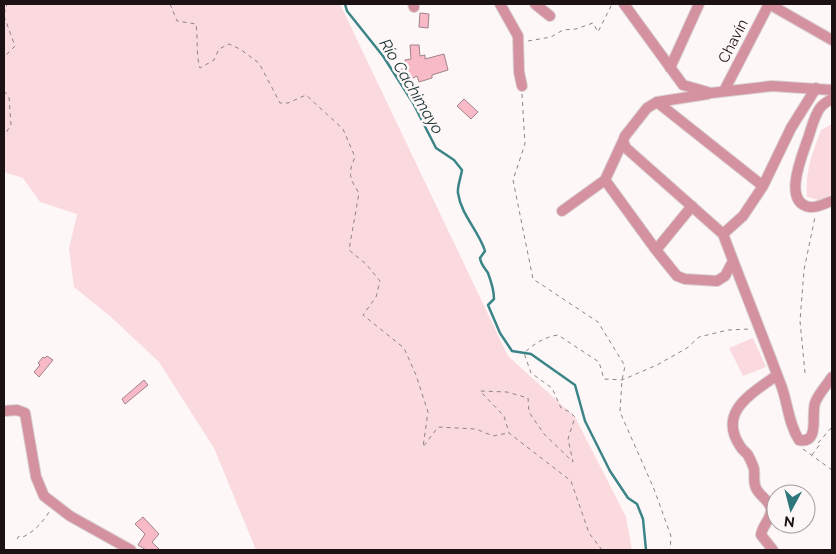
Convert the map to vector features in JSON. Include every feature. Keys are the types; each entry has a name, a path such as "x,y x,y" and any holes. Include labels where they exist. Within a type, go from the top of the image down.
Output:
{"street":[{"path":"500,4 518,36 519,72 522,86"},
{"path":"535,4 550,16"},
{"path":"624,4 683,84 711,93"},
{"path":"670,68 699,4"},
{"path":"769,4 832,40"},
{"name":"Chavín","path":"724,91 769,4"},
{"path":"562,211 605,180 625,136 648,108 657,102 724,91 772,86 832,90"},
{"path":"723,234 743,216 762,186 791,128 816,88"},
{"path":"832,99 820,108 815,117 795,175 795,192 801,203 809,207 832,200"},
{"path":"657,102 762,186"},
{"path":"622,142 626,148 723,234 761,329 795,434 799,440 805,441 814,432 816,401 832,377"},
{"path":"605,180 676,276 685,279 717,281 725,276 733,261"},
{"path":"656,250 692,206"},
{"path":"772,550 761,535 771,512 770,506 755,488 754,469 747,454 740,447 733,427 734,416 742,400 777,375"},
{"path":"4,410 17,410 25,413 36,477 44,496 70,516 131,550"}],"path":[{"path":"4,57 14,46 4,15 7,4"},
{"path":"170,4 177,21 196,24 198,41 197,61 200,68 214,60 219,50 229,44 240,49 259,63 280,103 288,104 306,95 343,129 355,157 349,170 352,182 359,192 349,250 366,264 380,281 376,297 363,315 404,348 416,375 428,412 423,447 438,427 476,429 493,436 509,432"},
{"path":"518,43 551,37 563,30 576,29 593,23 598,32 612,4"},
{"path":"522,86 525,144 513,180 534,278 598,322 625,366 620,412 654,489 671,536 670,550"},
{"path":"4,91 9,97 11,125 4,136"},
{"path":"805,373 800,321 804,270 817,206"},
{"path":"602,550 589,533 571,481 509,432 504,416 480,391 507,392 528,398 529,412 544,434 573,462 568,438 575,417 570,412 561,408 552,388 531,373 524,353 533,344 548,337 558,335 600,362 604,379 622,380 656,365 687,348 699,337 728,330 761,329"},
{"path":"832,427 818,443 820,444 811,455 832,470"},
{"path":"17,539 20,536 23,537 30,534 42,523 54,504"}],"shaded area":[{"path":"4,4 340,4 508,356 575,417 626,517 632,550 256,550 214,448 159,362 111,317 74,287 69,249 77,214 40,202 23,178 4,172"},
{"path":"832,124 832,194 819,200 807,197 808,171 815,147 821,130"},
{"path":"753,338 766,367 743,376 729,348"}],"building":[{"path":"420,13 429,14 428,28 419,27"},
{"path":"410,45 419,45 420,56 425,55 425,59 444,54 448,70 419,82 417,76 407,81 400,70 406,67 405,60 411,59"},
{"path":"464,99 478,112 471,119 457,106"},
{"path":"47,356 53,360 39,377 34,372 40,365 38,363 43,357"},
{"path":"144,380 148,385 125,404 122,399"},
{"path":"143,517 159,534 152,542 160,550 146,550 138,545 145,534 135,524"}],"waterway":[{"name":"Río Cachimayo","path":"345,4 347,11 383,56 413,103 436,148 454,160 462,170 458,191 460,201 485,251 480,258 482,265 488,273 494,296 494,299 488,305 500,333 512,351 531,354 575,385 585,421 610,471 628,498 637,504 643,519 646,550"}]}
